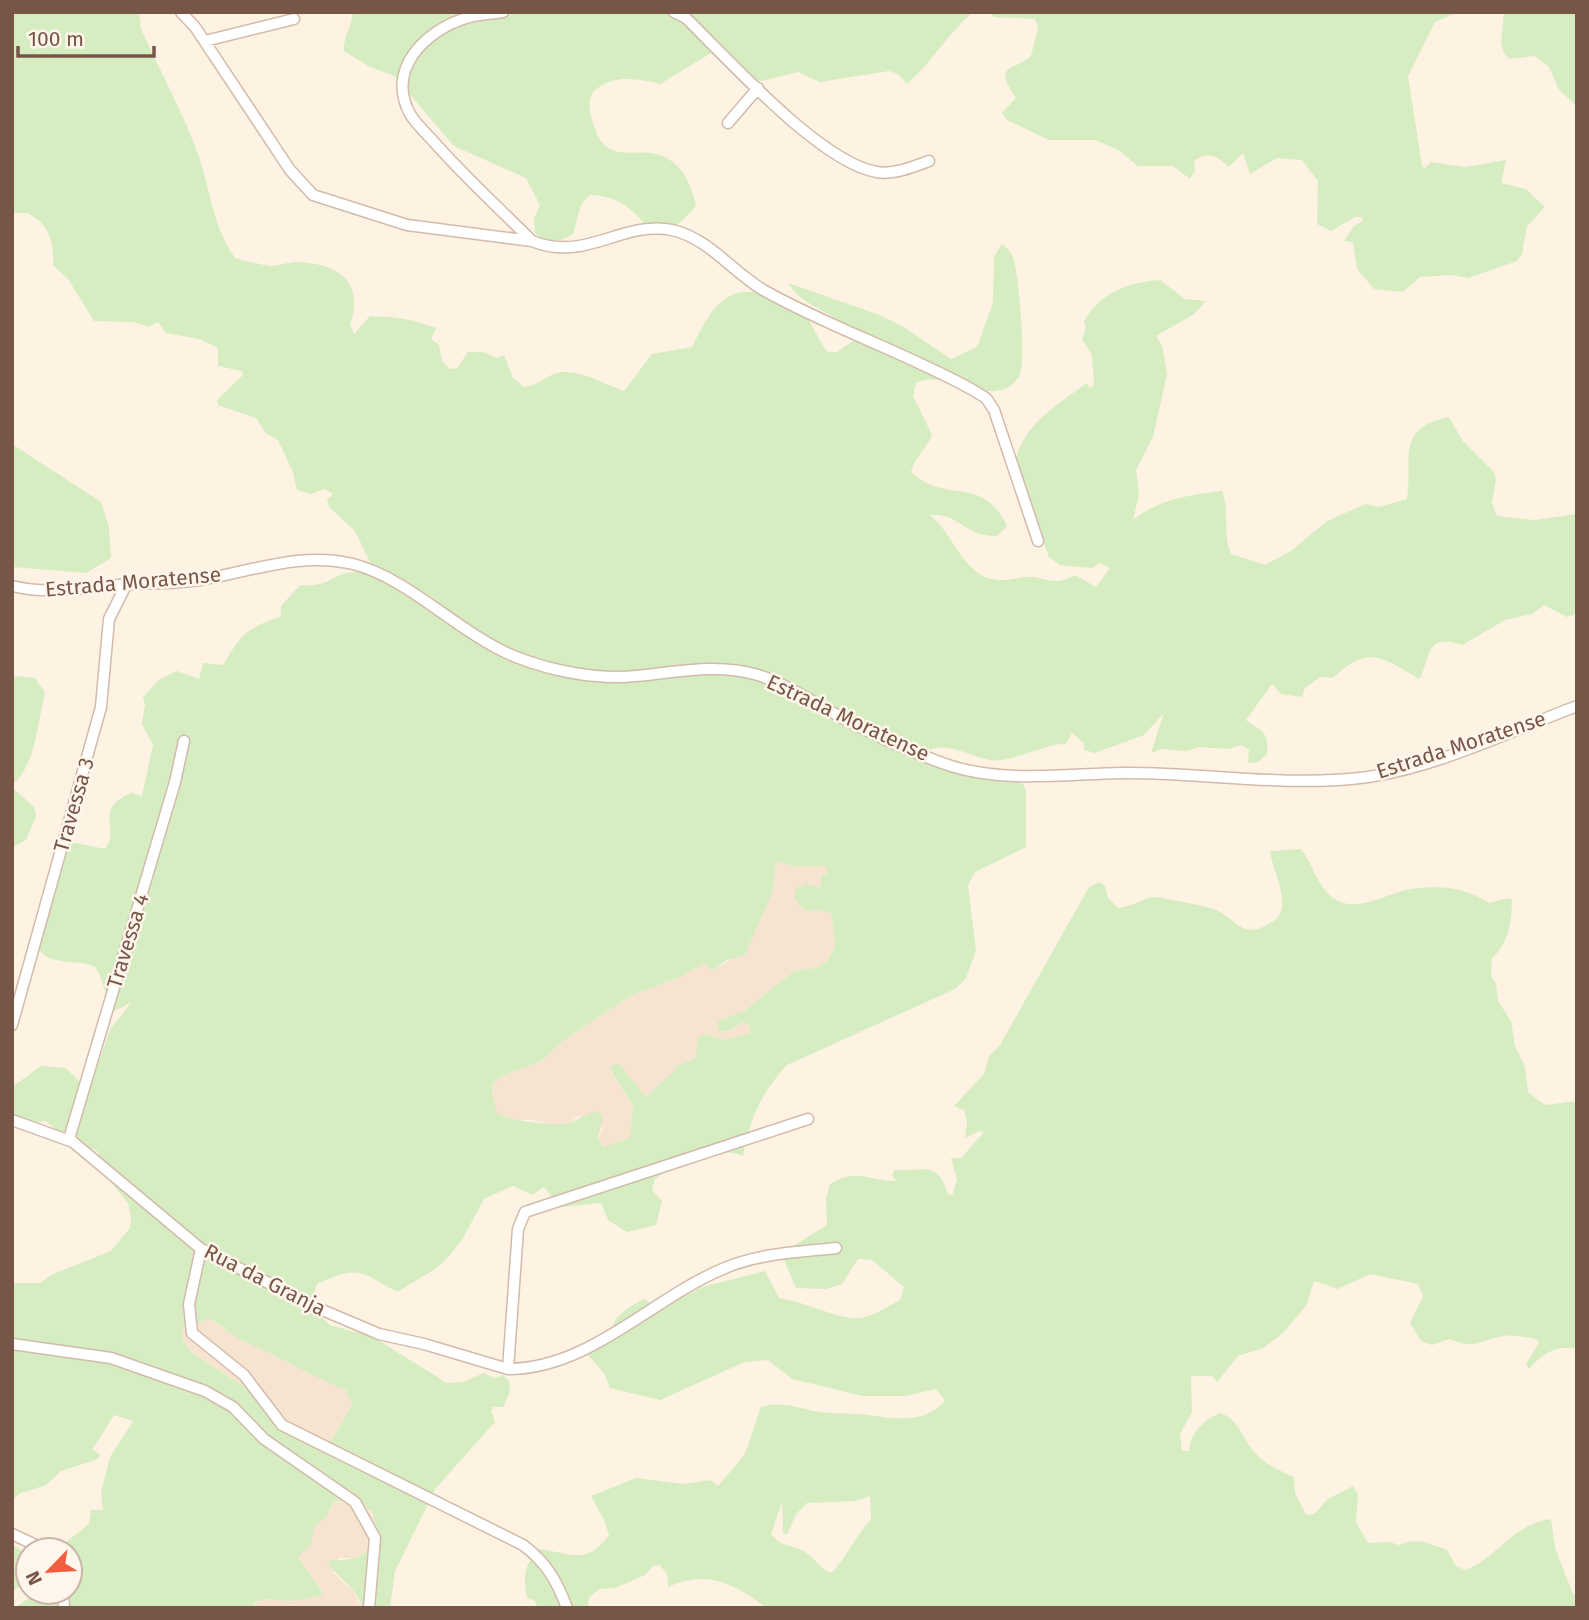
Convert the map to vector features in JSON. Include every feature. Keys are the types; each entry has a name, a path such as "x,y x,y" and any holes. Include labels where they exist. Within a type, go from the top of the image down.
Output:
{"street":[{"path":"181,12 205,41 290,170 313,195 407,225 532,241 551,249 573,249 652,228 676,231 709,248 776,297 986,398 994,410 1038,541"},
{"path":"503,12 466,18 441,30 419,46 403,71 404,99 411,115 452,162 532,241"},
{"path":"674,12 686,18 758,88 832,154 859,168 880,173 929,162"},
{"path":"205,41 294,19"},
{"path":"728,123 758,88"},
{"name":"Estrada Moratense","path":"12,586 47,593 127,584 199,580 285,561 312,559 352,564 387,578 453,624 515,656 555,669 611,677 688,668 722,669 758,676 870,733 952,766 987,774 1125,773 1325,780 1369,776 1480,743 1577,706"},
{"name":"Travessa 3","path":"12,1025 101,708 109,619 127,584"},
{"name":"Travessa 4","path":"69,1139 171,795 184,741"},
{"name":"Rua da Granja","path":"12,1119 69,1139 108,1168 201,1249 356,1326 508,1369"},
{"path":"808,1119 525,1212 519,1229 508,1369 533,1369 597,1342 725,1268 762,1256 836,1248"},
{"path":"201,1249 189,1304 192,1333 244,1375 282,1425 523,1545 540,1558 555,1578 567,1608"},
{"path":"12,1344 111,1358 205,1391 233,1407 264,1438 355,1503 375,1538 369,1608"}],"shaded area":[{"path":"776,860 793,866 827,866 827,875 821,875 821,888 805,910 822,910 832,914 835,947 827,961 815,968 794,971 744,1011 718,1021 728,1031 743,1022 749,1025 752,1033 725,1040 705,1034 696,1058 681,1064 646,1098 619,1064 612,1065 610,1070 633,1106 630,1138 615,1145 604,1147 598,1139 603,1128 578,1116 570,1123 549,1124 532,1120 509,1120 497,1114 492,1093 493,1083 501,1076 541,1061 563,1041 632,995 680,977 705,963 712,971 737,956 772,893"},
{"path":"209,1319 246,1343 259,1346 274,1356 346,1390 352,1404 338,1429 332,1450 296,1432 242,1385 192,1353 183,1340 182,1327"},
{"path":"334,1501 365,1507 375,1519 375,1538 370,1549 354,1558 338,1558 333,1573 355,1593 362,1608 255,1608 254,1604 265,1599 291,1601 322,1591 298,1557 311,1545 314,1527 326,1517"}],"green space":[{"path":"12,12 139,12 141,29 193,141 217,222 235,258 270,266 294,262 312,263 336,271 351,287 354,310 350,325 354,334 370,316 412,321 436,328 431,339 439,345 442,361 450,369 457,368 468,352 483,352 497,358 504,355 513,378 524,387 554,374 571,372 624,391 652,354 692,347 715,309 734,294 760,294 799,310 808,319 828,352 837,352 856,339 841,322 803,299 788,283 877,314 902,326 951,359 977,347 993,303 994,257 1002,244 1012,255 1017,278 1022,334 1022,365 1019,376 1010,386 988,391 940,380 916,383 913,396 932,435 911,472 938,487 987,500 997,510 1007,526 997,536 976,533 948,517 929,515 937,521 964,559 981,575 997,580 1029,577 1055,581 1075,575 1096,587 1110,568 1100,563 1092,568 1060,565 1049,557 1030,506 1025,483 1014,472 1017,457 1022,443 1039,420 1087,383 1090,388 1094,385 1092,355 1082,339 1086,328 1084,321 1091,311 1107,296 1126,286 1160,280 1185,299 1206,301 1194,314 1156,336 1162,345 1167,374 1153,437 1136,470 1139,495 1133,520 1164,503 1186,496 1222,491 1231,554 1265,565 1291,551 1327,521 1366,504 1379,507 1407,499 1410,446 1414,437 1420,429 1432,422 1449,417 1462,440 1494,472 1496,479 1492,503 1497,516 1534,520 1577,514 1577,614 1567,617 1544,605 1532,614 1505,620 1462,645 1450,642 1435,644 1419,679 1385,660 1366,658 1345,667 1333,678 1320,677 1305,688 1302,697 1281,694 1272,684 1246,720 1265,735 1267,754 1258,762 1248,763 1249,750 1241,745 1229,749 1162,749 1151,753 1164,713 1144,735 1095,753 1084,750 1084,743 1072,733 1066,744 1008,759 990,760 950,748 925,752 947,766 1023,784 1026,791 1026,847 975,872 968,885 976,951 966,978 955,989 787,1065 758,1107 743,1156 721,1152 697,1157 655,1179 652,1190 662,1201 656,1225 627,1232 608,1220 601,1203 561,1207 544,1187 532,1195 513,1186 484,1199 462,1240 450,1255 437,1268 397,1292 358,1273 342,1274 317,1284 312,1299 319,1315 330,1325 373,1337 447,1383 463,1382 484,1373 494,1378 503,1375 509,1381 510,1392 503,1407 494,1407 491,1410 495,1422 436,1488 395,1571 390,1608 362,1608 357,1595 327,1561 351,1559 361,1555 371,1546 375,1533 372,1512 355,1502 334,1501 326,1517 314,1527 311,1545 298,1557 322,1592 321,1596 291,1601 265,1599 254,1603 255,1608 15,1608 84,1606 84,1536 74,1536 89,1524 91,1510 103,1510 101,1492 110,1457 133,1421 114,1415 92,1450 100,1454 98,1459 61,1471 46,1485 19,1494 12,1502 12,1283 40,1283 51,1275 111,1251 130,1228 131,1219 128,1203 114,1186 97,1151 63,1136 46,1121 30,1123 12,1117 12,1087 41,1066 66,1068 79,1081 93,1079 110,1029 131,1003 114,1011 95,967 47,957 39,948 35,935 47,883 66,841 105,849 109,841 109,819 113,806 119,799 131,793 142,796 153,745 142,724 145,705 143,697 160,679 177,671 199,679 203,663 223,665 235,646 252,629 281,617 281,606 300,585 318,584 354,572 371,574 399,584 370,562 355,531 329,507 327,499 332,493 324,489 311,494 297,490 293,472 278,440 266,433 256,418 218,405 217,400 243,375 242,371 218,366 218,348 199,339 166,333 158,322 149,327 133,322 94,321 68,279 53,265 53,249 46,229 28,213 12,213","holes":["776,861 793,866 827,866 827,874 821,875 821,888 807,884 795,889 795,899 805,911 822,910 832,914 835,947 827,961 815,968 794,971 744,1011 718,1021 718,1031 728,1031 743,1022 749,1025 751,1033 725,1040 705,1034 698,1037 696,1058 681,1064 646,1097 619,1064 612,1065 610,1069 633,1106 630,1138 604,1147 598,1139 603,1116 596,1111 563,1124 521,1120 497,1113 492,1093 493,1083 501,1076 541,1061 563,1041 632,995 680,977 705,963 712,971 727,960 745,955 772,893","210,1319 242,1341 346,1390 352,1404 331,1442 332,1450 283,1423 242,1385 192,1353 183,1340 182,1327"]},
{"path":"353,12 973,12 907,84 898,74 889,71 820,82 798,72 761,81 754,80 727,56 711,53 660,84 630,79 603,85 590,99 590,111 601,141 608,148 619,152 651,153 669,159 687,179 696,206 676,225 651,232 639,217 618,201 590,195 581,205 573,234 553,241 535,233 534,218 540,205 526,178 454,146 394,76 368,66 344,51"},
{"path":"989,12 1458,12 1435,22 1408,76 1422,166 1425,168 1431,162 1465,167 1506,160 1501,183 1526,189 1545,207 1527,226 1522,254 1517,261 1468,278 1451,275 1420,277 1403,292 1374,289 1357,269 1353,242 1344,241 1354,226 1363,221 1362,217 1355,217 1331,231 1317,224 1318,181 1302,160 1277,158 1250,174 1243,153 1229,167 1216,158 1204,156 1194,161 1195,171 1190,179 1173,166 1138,166 1118,150 1095,140 1049,140 1007,120 1002,113 1016,98 1005,74 1031,56 1038,27 1035,19 994,17"},
{"path":"1504,12 1577,12 1577,106 1559,90 1549,67 1535,56 1510,59 1505,55 1501,44"},
{"path":"12,444 101,502 109,527 111,558 86,573 12,567"},
{"path":"12,677 35,678 45,693 31,755 20,777 12,785"},
{"path":"12,787 34,807 36,816 26,840 12,848"},
{"path":"1301,849 1323,887 1342,903 1362,903 1402,891 1432,887 1461,890 1489,903 1508,898 1512,900 1508,932 1502,946 1492,958 1491,976 1496,984 1498,1001 1511,1021 1515,1046 1525,1067 1528,1092 1545,1105 1577,1101 1577,1349 1556,1349 1529,1369 1526,1364 1539,1343 1536,1339 1507,1336 1477,1344 1465,1344 1449,1339 1432,1345 1421,1341 1410,1323 1423,1296 1418,1284 1370,1274 1338,1289 1314,1281 1306,1306 1283,1333 1263,1348 1238,1356 1217,1382 1212,1376 1191,1376 1192,1412 1180,1434 1182,1451 1189,1451 1195,1433 1209,1419 1221,1413 1233,1421 1260,1458 1294,1477 1295,1493 1306,1515 1314,1514 1328,1499 1353,1486 1358,1495 1356,1522 1368,1543 1429,1543 1447,1550 1456,1566 1465,1570 1487,1558 1526,1527 1551,1519 1555,1548 1573,1594 1577,1596 1577,1608 767,1608 732,1586 708,1579 696,1579 668,1587 667,1573 659,1565 653,1566 645,1575 615,1588 600,1589 589,1597 588,1608 538,1608 535,1601 527,1598 526,1572 539,1549 569,1555 585,1554 601,1545 609,1535 591,1496 636,1478 683,1484 711,1480 718,1486 745,1454 761,1407 794,1406 825,1413 904,1418 926,1414 945,1401 936,1389 906,1396 863,1396 792,1379 768,1360 745,1362 660,1400 610,1388 604,1373 584,1351 608,1335 617,1317 644,1299 660,1309 702,1287 765,1271 779,1298 851,1318 865,1317 900,1300 904,1287 872,1260 858,1259 842,1284 826,1289 796,1288 784,1260 790,1248 827,1225 826,1198 830,1184 856,1176 897,1181 892,1176 894,1170 928,1170 939,1176 948,1194 952,1196 957,1180 951,1158 961,1158 984,1132 979,1131 965,1138 967,1123 964,1110 954,1106 984,1074 989,1056 1000,1045 1089,887 1100,882 1105,886 1108,898 1118,908 1153,897 1164,898 1212,909 1243,928 1256,929 1275,920 1282,907 1281,891 1270,851","holes":["870,1496 871,1520 832,1573 805,1552 784,1544 771,1534 782,1502 783,1533 787,1535 796,1514 807,1503 856,1501"]},
{"path":"12,1544 14,1590 12,1592"}]}
